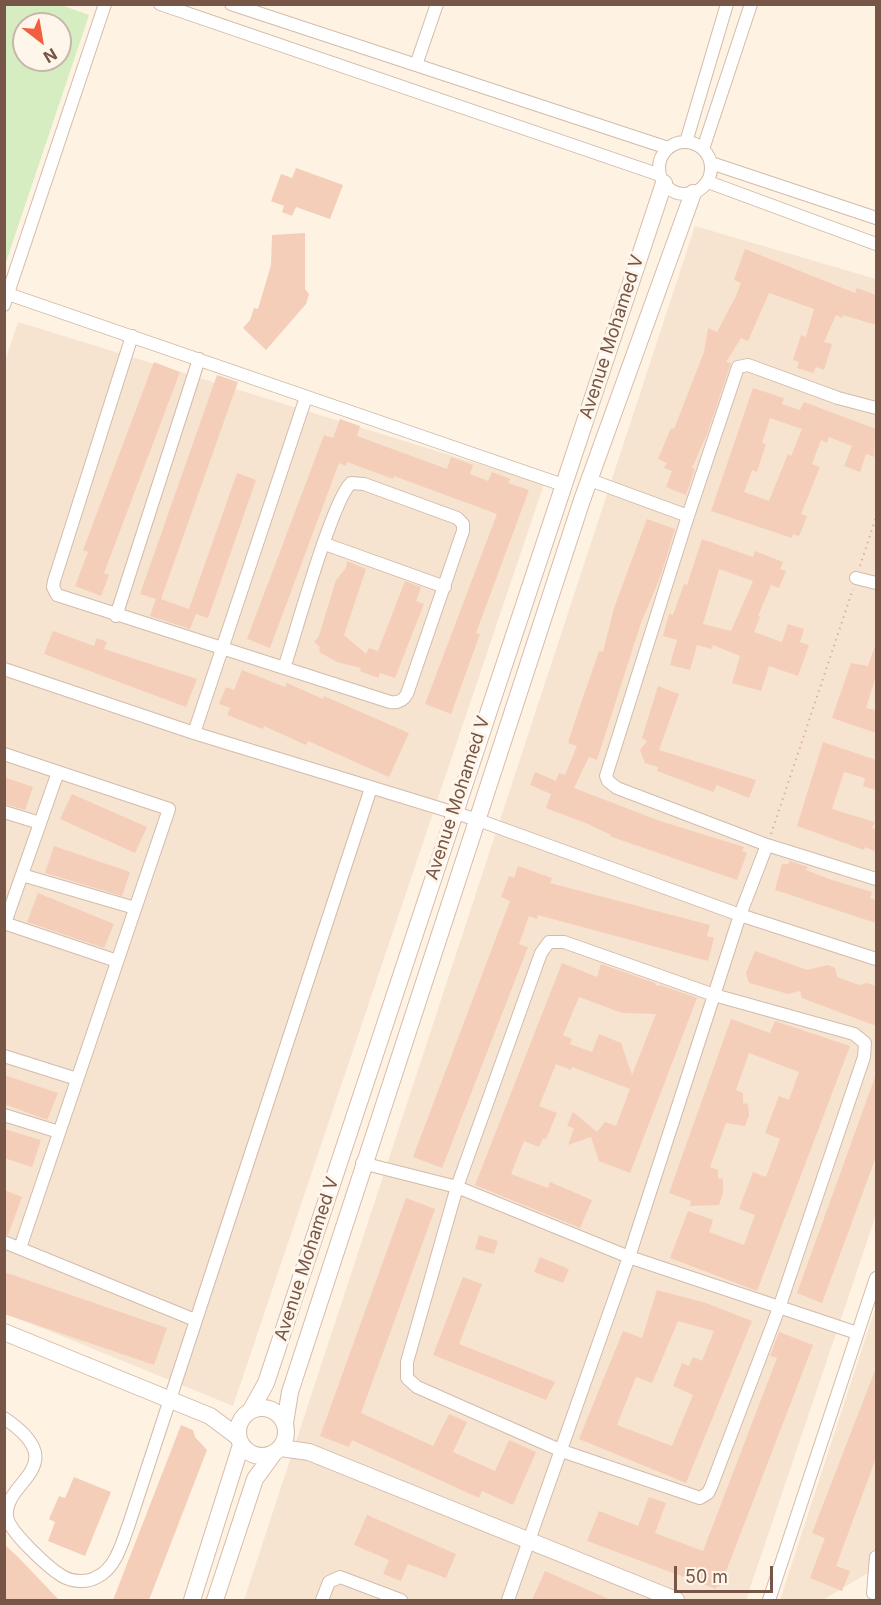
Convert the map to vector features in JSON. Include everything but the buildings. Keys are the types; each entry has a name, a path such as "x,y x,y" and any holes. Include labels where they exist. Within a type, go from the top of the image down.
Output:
{"street":[{"path":"105,4 6,299 132,336 562,485"},
{"path":"160,4 662,179 677,193 693,193 708,182 711,163 703,148 686,142 668,148 231,4"},
{"path":"416,65 436,4"},
{"path":"686,142 727,4"},
{"path":"703,148 751,4"},
{"path":"662,179 659,165 668,148"},
{"path":"711,163 876,218"},
{"name":"Avenue Mohamed V","path":"248,1413 266,1383 662,179"},
{"path":"708,182 876,244"},
{"name":"Avenue Mohamed V","path":"215,1600 255,1479 281,1439 290,1392 362,1163 590,480 693,193"},
{"path":"132,336 52,587 57,595 116,616 390,702 400,702 407,694 464,531 460,520 357,482 347,487 324,544 284,668"},
{"path":"116,616 199,359"},
{"path":"876,408 838,398 748,365 740,365 736,370 606,776 617,788 767,845 876,879"},
{"path":"194,733 306,397"},
{"path":"590,480 688,516"},
{"path":"324,544 445,587"},
{"path":"856,578 876,583"},
{"path":"4,669 194,733 478,820 741,915 876,959"},
{"path":"4,754 169,808 20,1248"},
{"path":"58,772 5,923 117,961"},
{"path":"4,1418 26,1432 34,1454 33,1471 8,1503 7,1516 11,1528 62,1576 77,1581 91,1581 108,1572 119,1551 371,788"},
{"path":"4,812 40,823"},
{"path":"508,1600 629,1257 714,995 767,845"},
{"path":"22,875 135,908"},
{"path":"549,942 564,942 714,995 854,1034 865,1043 864,1057 779,1308 711,1487 704,1497 694,1497 562,1451 417,1387 407,1378 407,1362 457,1187 541,953 549,942"},
{"path":"4,1056 77,1079"},
{"path":"4,1114 59,1132"},
{"path":"362,1163 457,1187 629,1257 857,1333"},
{"path":"4,1242 195,1320"},
{"path":"768,1600 876,1278"},
{"path":"4,1332 210,1416 254,1455 281,1439"},
{"path":"210,1416 248,1413 266,1408 274,1411 281,1439"},
{"path":"192,1600 240,1441 239,1425 248,1413"},
{"path":"281,1439 530,1543 676,1600"},
{"path":"862,1600 875,1592 876,1557"},
{"path":"322,1600 329,1582 340,1577 401,1600"}],"path":[{"path":"767,845 876,517"}],"shaded area":[{"path":"695,226 876,279 876,1215 746,1600 244,1600"},
{"path":"18,322 544,484 233,1406 5,1313 4,364"},
{"path":"876,1306 876,1568 823,1600 780,1600"}],"green space":[{"path":"5,4 61,5 89,15 72,66 72,12 12,12 12,72 70,72 5,265"}]}
